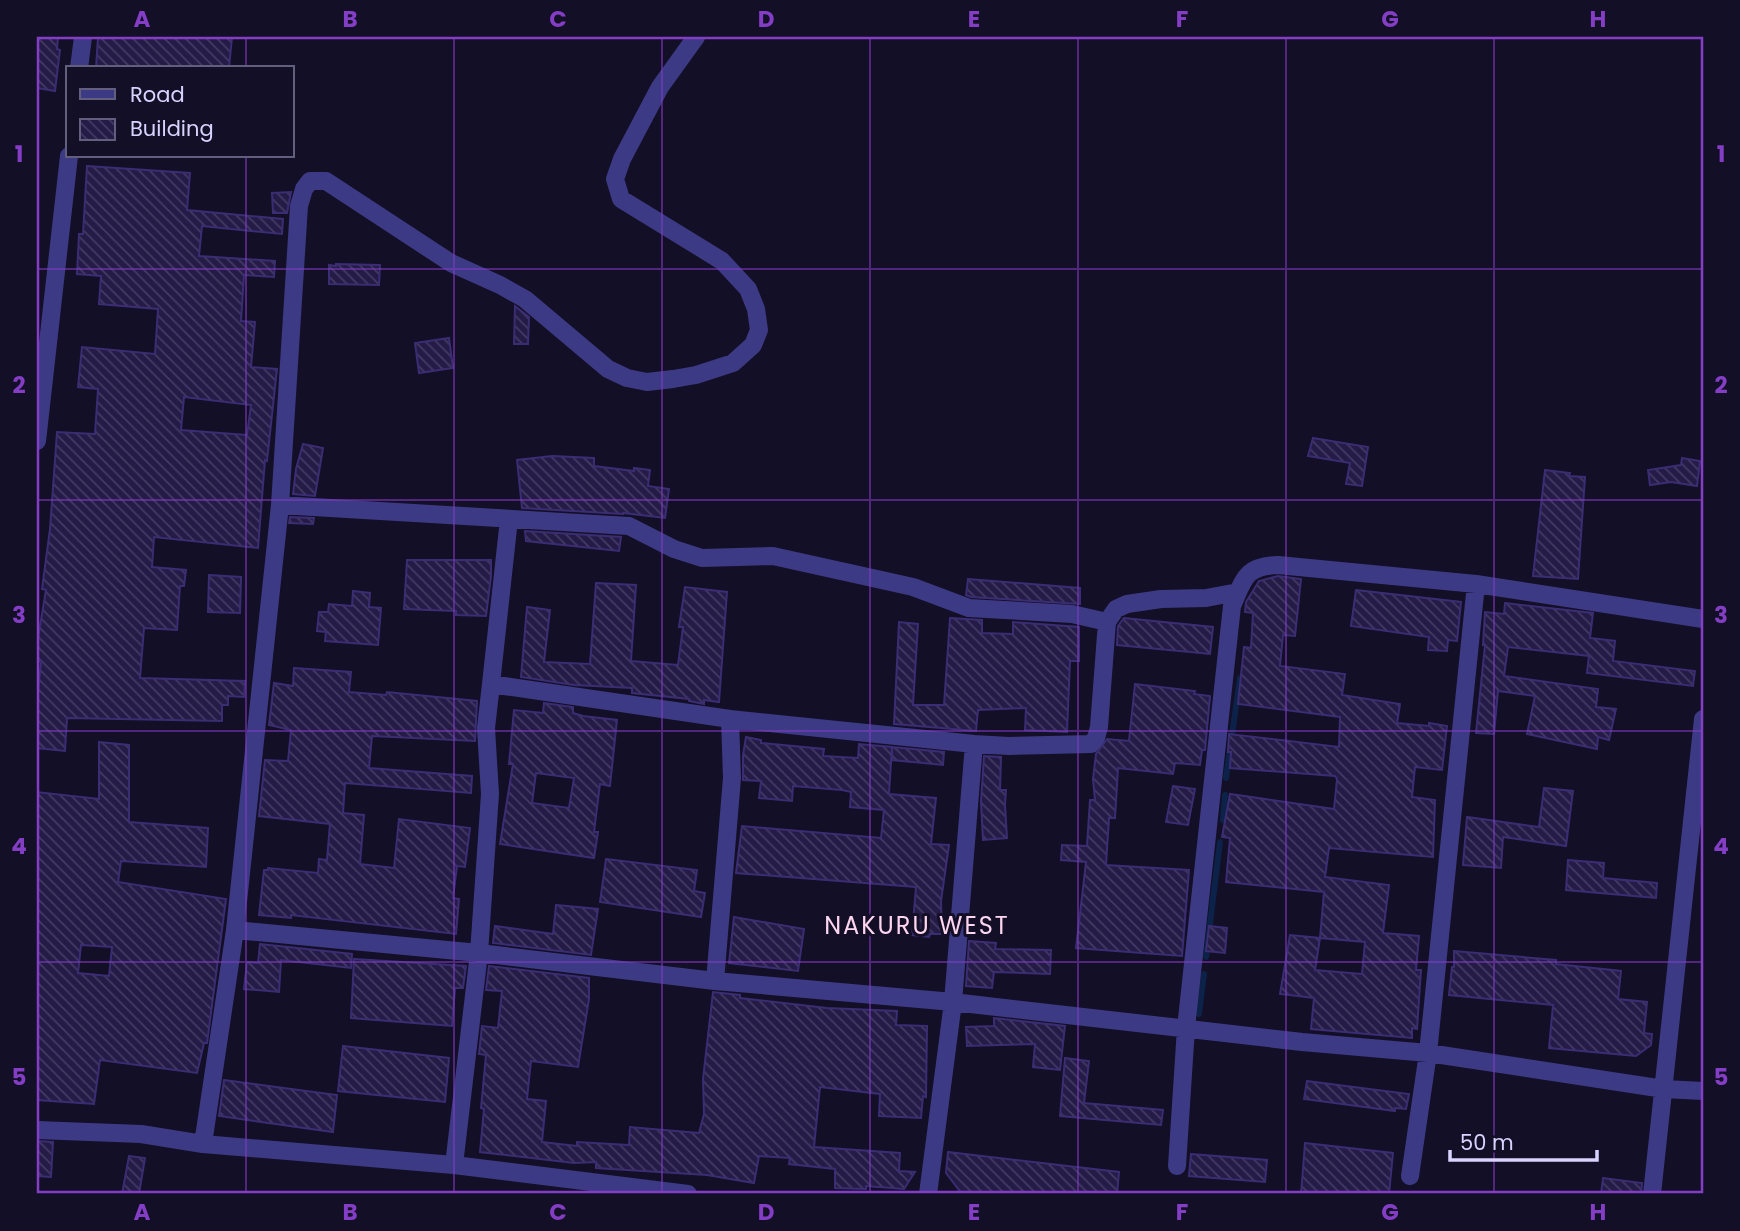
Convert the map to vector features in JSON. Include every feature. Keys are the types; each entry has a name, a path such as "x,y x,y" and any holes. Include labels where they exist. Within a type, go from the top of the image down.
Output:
{"street":[{"path":"79,66 83,37"},
{"path":"203,1144 235,930 280,505 299,206 304,189 310,181 326,181 451,263 525,299 608,369 627,378 647,382 696,375 733,363 752,345 759,330 756,309 744,283 722,261 621,199 615,179 622,159 660,87 696,37"},
{"path":"37,441 69,158"},
{"path":"280,505 629,526 674,549 702,558 773,556 912,587 969,608 1072,614 1107,622"},
{"path":"454,1165 479,953 490,794 486,728 509,519"},
{"path":"1177,1166 1186,1028 1232,606 1244,576 1261,565 1278,565 1476,584 1703,619"},
{"path":"1410,1176 1428,1053 1476,584"},
{"path":"491,684 730,719 974,744 1091,744 1099,727 1107,622 1116,609 1127,604 1161,599 1206,598 1238,592"},
{"path":"715,981 732,778 730,719"},
{"path":"1651,1194 1703,719"},
{"path":"928,1194 953,1002 974,744"},
{"path":"235,930 479,953 715,981 953,1002 1302,1042 1428,1053 1664,1089 1703,1091"},
{"path":"37,1130 141,1134 203,1144 454,1165 688,1194"}],"building":[{"path":"37,37 58,37 57,49 60,50 55,91 37,88"},
{"path":"98,37 232,37 229,66 96,66"},
{"path":"87,166 190,173 187,210 283,219 282,234 202,226 199,256 275,261 274,277 244,275 241,321 255,322 251,367 277,369 267,461 265,460 258,548 154,537 152,567 186,570 184,586 180,586 177,630 144,628 140,678 245,681 244,697 228,696 228,705 222,705 222,721 67,718 65,751 37,748 37,701 41,662 37,661 37,644 46,590 42,589 50,529 57,432 95,434 98,389 78,387 82,347 155,354 158,309 99,304 101,276 77,274 79,234 83,234","holes":["184,397 251,405 247,435 181,430"]},
{"path":"291,192 287,213 273,213 272,193"},
{"path":"329,265 380,265 379,285 329,284"},
{"path":"515,306 529,317 528,344 514,344"},
{"path":"449,338 453,368 419,373 415,343"},
{"path":"1313,438 1368,447 1362,486 1346,484 1350,463 1308,456"},
{"path":"303,444 323,448 315,496 293,494"},
{"path":"552,456 594,458 594,466 634,471 634,468 650,470 648,486 669,489 665,518 522,508 517,460"},
{"path":"1682,458 1700,461 1697,486 1671,482 1650,485 1648,470 1681,465"},
{"path":"1545,470 1585,477 1578,579 1533,576"},
{"path":"290,517 314,518 313,524 289,523"},
{"path":"525,531 621,537 619,551 526,541"},
{"path":"407,560 491,560 486,616 456,615 456,611 404,609"},
{"path":"209,575 241,577 240,613 208,612"},
{"path":"1278,576 1301,579 1295,636 1283,635 1280,666 1345,674 1342,695 1400,704 1397,723 1447,726 1442,770 1415,767 1412,797 1435,800 1433,857 1329,848 1325,877 1389,885 1383,933 1419,936 1416,970 1421,970 1417,1029 1412,1028 1412,1038 1311,1029 1314,998 1280,994 1290,935 1320,938 1324,892 1226,882 1230,838 1222,837 1230,794 1334,809 1335,776 1230,768 1229,734 1339,747 1340,717 1238,704 1244,647 1251,648 1253,613 1245,612 1246,602 1259,581","holes":["1320,938 1365,942 1362,974 1315,970"]},
{"path":"968,579 1080,588 1080,604 971,597 966,595"},
{"path":"596,583 636,585 631,661 678,665 683,627 679,627 685,587 727,592 719,702 704,700 704,704 689,699 632,693 632,688 574,685 521,677 527,607 550,610 544,662 590,664"},
{"path":"1356,590 1461,602 1457,641 1448,640 1447,651 1428,650 1429,637 1351,626"},
{"path":"353,591 370,593 369,607 381,608 378,645 325,641 326,632 317,631 319,612 328,612 329,604 352,606"},
{"path":"1505,603 1593,613 1590,638 1615,641 1613,661 1695,671 1693,686 1587,673 1589,656 1508,647 1504,676 1598,689 1596,707 1616,709 1609,740 1598,737 1597,749 1527,734 1535,696 1498,691 1494,734 1476,733 1485,645 1485,612 1504,614"},
{"path":"950,618 982,620 982,633 1013,634 1013,622 1079,627 1079,661 1070,661 1067,732 1025,730 1026,708 978,710 976,731 894,724 899,622 918,624 913,705 944,705"},
{"path":"1124,618 1213,627 1210,654 1117,645 1118,626"},
{"path":"294,668 351,672 349,692 386,695 387,692 477,701 475,741 372,736 369,768 472,776 471,793 345,783 343,813 364,815 360,864 394,868 399,819 470,828 465,867 457,866 453,898 459,899 456,934 291,915 291,918 259,915 264,870 268,868 318,873 319,859 327,860 330,824 259,816 265,760 288,761 291,730 269,725 274,683 293,686"},
{"path":"1135,684 1195,691 1194,694 1210,696 1205,750 1202,750 1200,765 1175,763 1173,774 1118,768 1115,818 1109,818 1106,865 1189,870 1182,956 1076,948 1086,862 1061,860 1062,845 1087,846 1090,800 1095,800 1093,779 1096,754 1107,739 1129,741"},
{"path":"544,703 573,707 573,713 583,716 617,720 610,786 600,784 594,832 598,832 594,858 500,844 513,764 509,764 514,710 543,713","holes":["536,773 574,778 569,808 532,803"]},
{"path":"746,737 761,740 761,743 824,749 823,756 858,758 859,744 892,747 889,794 936,798 931,844 949,845 941,901 942,934 930,934 929,937 912,935 916,887 736,873 742,826 881,838 884,810 850,807 851,792 842,790 793,786 792,801 759,798 761,781 743,780"},
{"path":"99,742 129,745 129,822 208,828 206,867 121,861 118,882 226,899 207,1043 204,1043 197,1073 100,1060 94,1104 37,1100 37,792 99,799","holes":["81,945 112,947 109,976 78,973"]},
{"path":"892,747 944,752 943,765 892,760"},
{"path":"984,756 1001,757 1000,790 1006,790 1007,838 983,840 981,802"},
{"path":"1173,786 1195,789 1188,825 1166,822"},
{"path":"1544,788 1573,791 1566,846 1503,837 1501,868 1463,865 1467,817 1539,827"},
{"path":"606,859 697,870 694,891 705,893 701,917 600,902"},
{"path":"1568,860 1604,863 1603,878 1657,883 1656,898 1566,890"},
{"path":"556,905 598,909 591,955 493,943 495,926 553,934"},
{"path":"734,917 804,929 798,971 729,963"},
{"path":"1209,926 1227,928 1225,953 1206,951"},
{"path":"969,941 996,943 995,949 1051,950 1050,974 994,972 992,988 966,986"},
{"path":"260,944 352,954 351,968 281,960 279,992 244,989 247,962 258,963"},
{"path":"1454,951 1556,960 1556,964 1621,971 1618,999 1647,1002 1644,1033 1652,1034 1651,1045 1636,1056 1549,1048 1553,1005 1449,995"},
{"path":"354,959 466,966 463,988 455,988 452,1026 351,1018"},
{"path":"489,966 589,978 589,999 578,1067 531,1061 527,1099 546,1101 542,1142 577,1146 577,1142 629,1145 630,1127 699,1133 704,1114 703,1079 713,992 740,995 740,998 827,1008 897,1011 896,1025 927,1026 926,1097 923,1096 921,1118 879,1116 880,1094 820,1087 814,1147 900,1153 899,1171 915,1172 904,1189 866,1186 866,1189 835,1188 835,1169 789,1164 790,1158 759,1156 754,1183 707,1175 596,1168 596,1162 574,1163 480,1152 486,1055 479,1054 482,1026 498,1028 502,991 486,990"},
{"path":"994,1018 1065,1026 1060,1070 1033,1067 1035,1044 967,1046 966,1027 994,1026"},
{"path":"343,1046 449,1058 445,1102 338,1091"},
{"path":"1065,1058 1089,1061 1084,1103 1163,1110 1161,1125 1060,1116"},
{"path":"224,1080 337,1095 333,1132 219,1116"},
{"path":"1307,1081 1409,1094 1406,1109 1395,1108 1395,1111 1304,1099"},
{"path":"37,1141 53,1142 51,1177 37,1176"},
{"path":"1305,1143 1393,1153 1389,1194 1301,1194"},
{"path":"948,1152 1119,1172 1117,1194 962,1194 946,1173"},
{"path":"1191,1154 1267,1160 1265,1182 1189,1176"},
{"path":"129,1156 145,1158 139,1194 122,1194"},
{"path":"1603,1178 1642,1183 1641,1194 1601,1194"}],"waterway":[{"path":"1226,778 1240,678"},
{"path":"1223,820 1225,795"},
{"path":"1206,957 1220,842"},
{"path":"1199,1014 1204,974"}],"district":[{"name":"NAKURU WEST","path":"917,925"}]}
